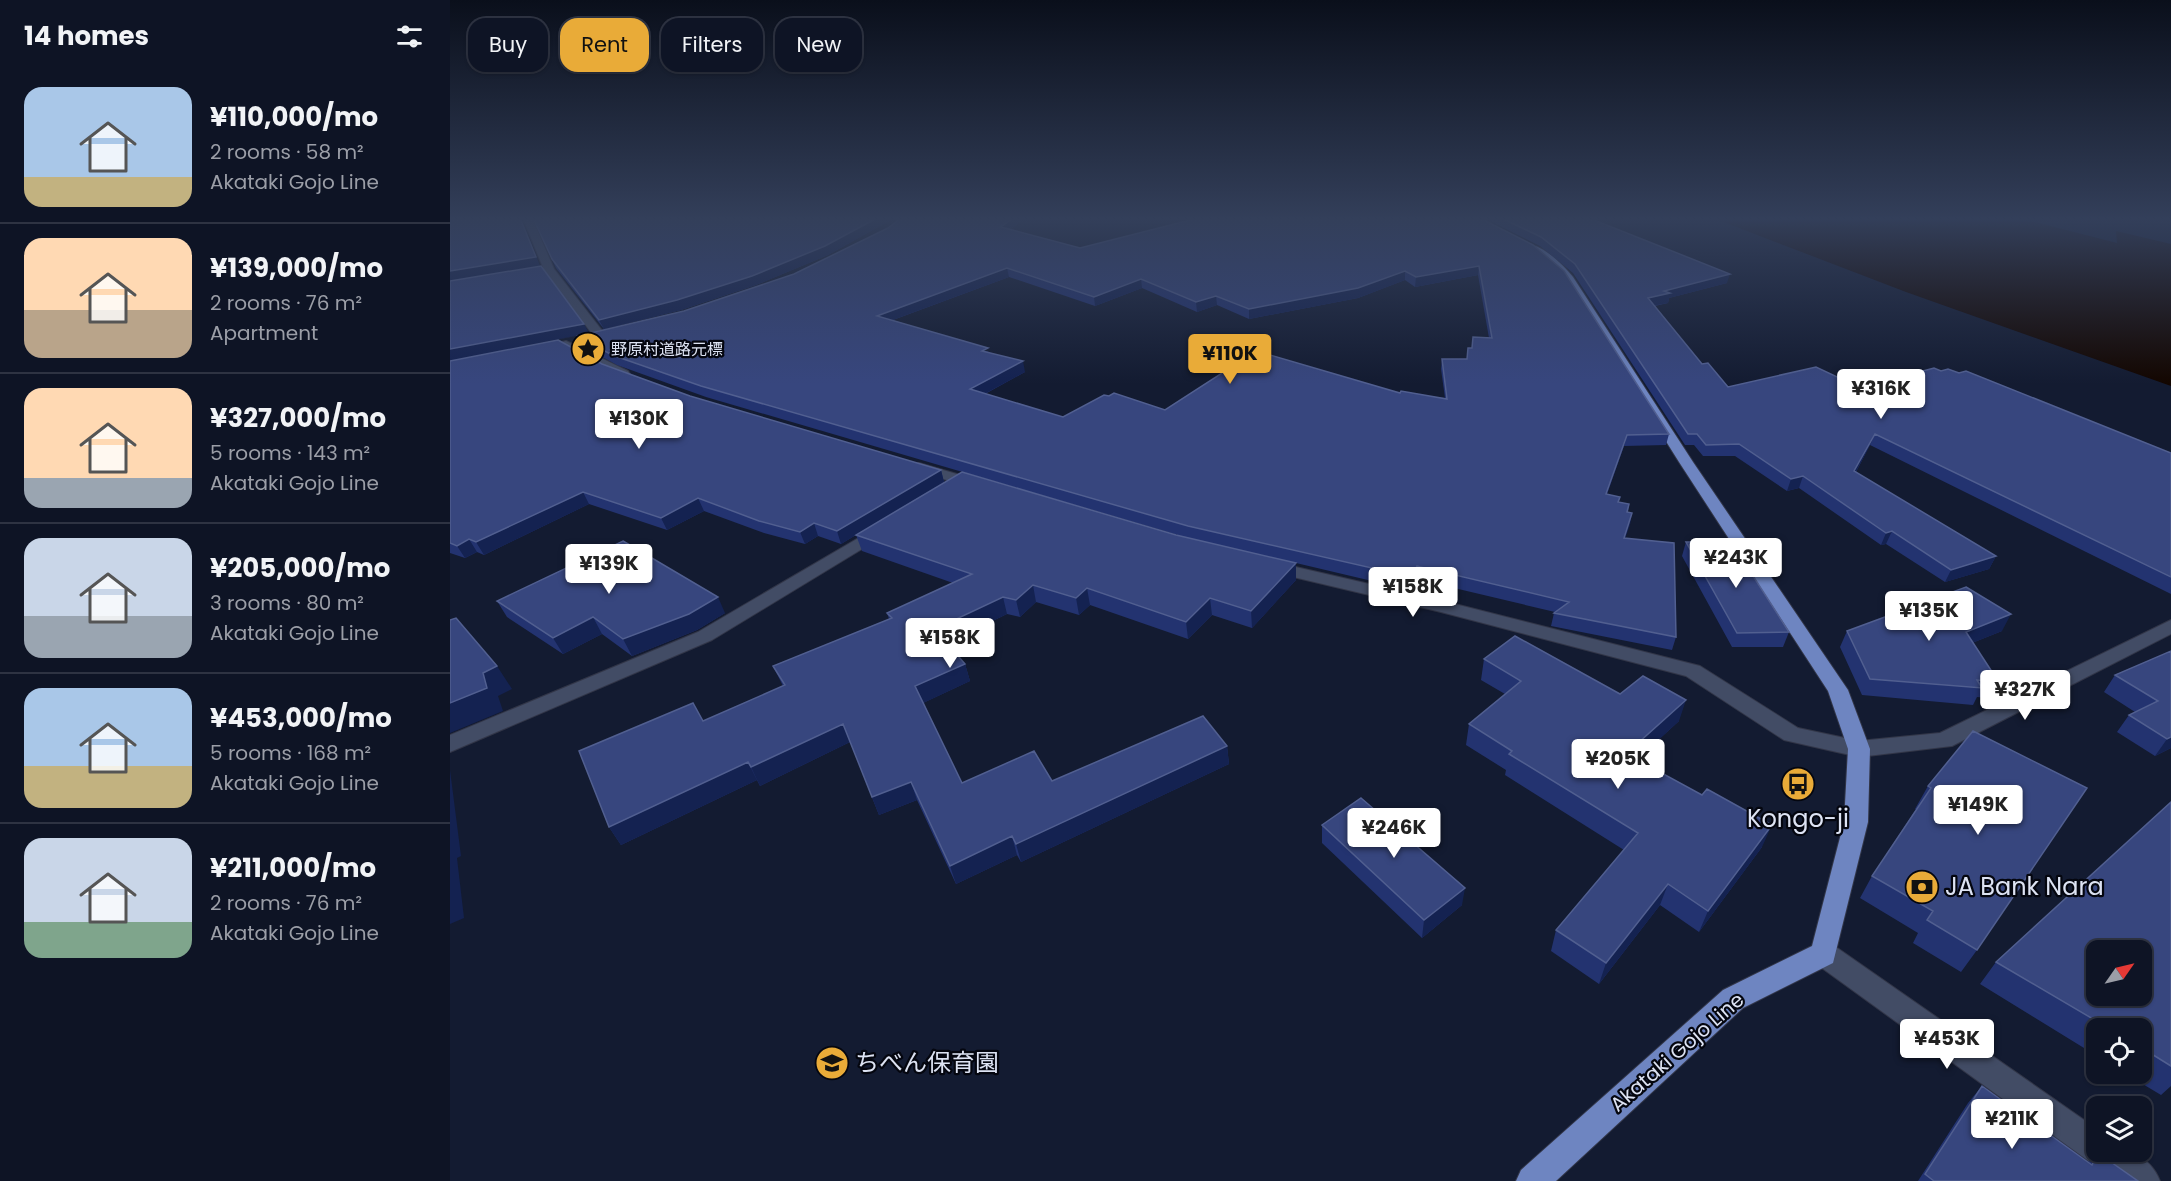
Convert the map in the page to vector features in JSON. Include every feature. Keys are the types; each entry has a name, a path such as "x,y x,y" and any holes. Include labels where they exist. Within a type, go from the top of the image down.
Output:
{"main road":[{"path":"1563,273 1838,690 1859,749 1856,822 1824,954"},
{"name":"Akataki Gojo Line","path":"1532,1181 1733,999 1824,954"}],"street":[{"path":"545,273 605,335 561,346 634,378"},
{"path":"906,463 996,490"},
{"path":"943,492 963,480"},
{"path":"450,744 705,636 893,522"},
{"path":"1252,561 1693,671 1792,735 1859,749 1944,740 2171,626"},
{"path":"1824,954 2086,1140"},
{"path":"2117,1162 2144,1181"}],"shaded area":[{"path":"1857,273 2171,273 2171,386"}],"building":[{"path":"498,273 546,273 584,324 450,349 450,281"},
{"path":"563,273 759,273 677,300 599,320"},
{"path":"993,273 877,316 988,348 982,351 1023,361 970,389 1063,417 1104,395 1109,396 1114,393 1165,410 1256,351 1400,393 1401,391 1447,399 1442,359 1467,359 1468,348 1472,348 1473,337 1492,338 1480,273 1565,273 1669,434 1627,435 1606,494 1620,497 1618,502 1629,504 1627,512 1632,513 1624,538 1674,543 1676,637 1554,613 1569,602 1417,566 1411,577 1188,526 701,386 612,355 578,336 684,311 794,274"},
{"path":"1022,273 1399,273 1358,288 1249,309 1216,296 1196,302 1141,279 1094,297"},
{"path":"1409,273 1438,273 1416,277"},
{"path":"1581,273 1730,274 1664,291 1670,293 1648,298 1702,364 1708,363 1728,387 1816,367 1852,384 1861,382 1866,384 1914,370 1919,372 1934,368 1959,373 1966,371 2171,453 2171,577 1875,434 1854,471 1996,556 1951,570 1892,531 1886,533 1803,476 1791,479 1739,444 1706,445 1697,434 1688,434"},
{"path":"558,340 602,364 690,396 941,470 837,531 814,523 800,532 759,521 698,498 661,518 583,492 476,542 469,539 457,546 450,543 450,361"},
{"path":"962,472 1176,535 1296,563 1251,611 1210,598 1186,622 1087,588 1076,598 1033,585 1016,600 1003,597 935,629 965,664 915,686 962,783 1034,751 1052,781 1203,716 1227,746 1016,844 1012,836 950,866 911,782 872,797 843,724 751,767 748,762 609,827 579,751 693,703 703,721 785,685 773,666 892,618 887,613 972,574 856,535"},
{"path":"623,541 718,597 689,614 623,639 593,617 553,638 497,601"},
{"path":"1686,542 1729,542 1789,632 1737,633"},
{"path":"1966,587 2011,614 1966,632 1998,681 1977,680 1982,688 1870,679 1847,631"},
{"path":"456,618 497,666 483,673 487,688 450,703 450,620"},
{"path":"1515,636 1620,694 1643,676 1686,700 1637,744 1645,749 1636,759 1702,795 1707,789 1772,825 1708,911 1668,884 1606,963 1556,930 1638,833 1509,754 1512,751 1469,724 1521,681 1484,659"},
{"path":"2171,651 2171,737 2167,739 2129,715 2158,701 2115,675"},
{"path":"1973,731 2087,788 1977,950 1927,920 1933,911 1872,876 1931,788 1928,786"},
{"path":"1361,798 1465,888 1424,920 1322,825"},
{"path":"2171,802 2171,1066 2152,1054 2152,1018 2091,1018 1996,962"},
{"path":"1982,1086 2086,1162 2092,1165 2094,1162 2111,1162 2138,1181 1934,1181 1925,1174"}],"place":[{"name":"野原村道路元標","path":"588,349"},
{"name":"Kongo-ji","path":"1798,784"},
{"name":"JA Bank Nara","path":"1922,887"},
{"name":"ちべん保育園","path":"832,1063"}]}
